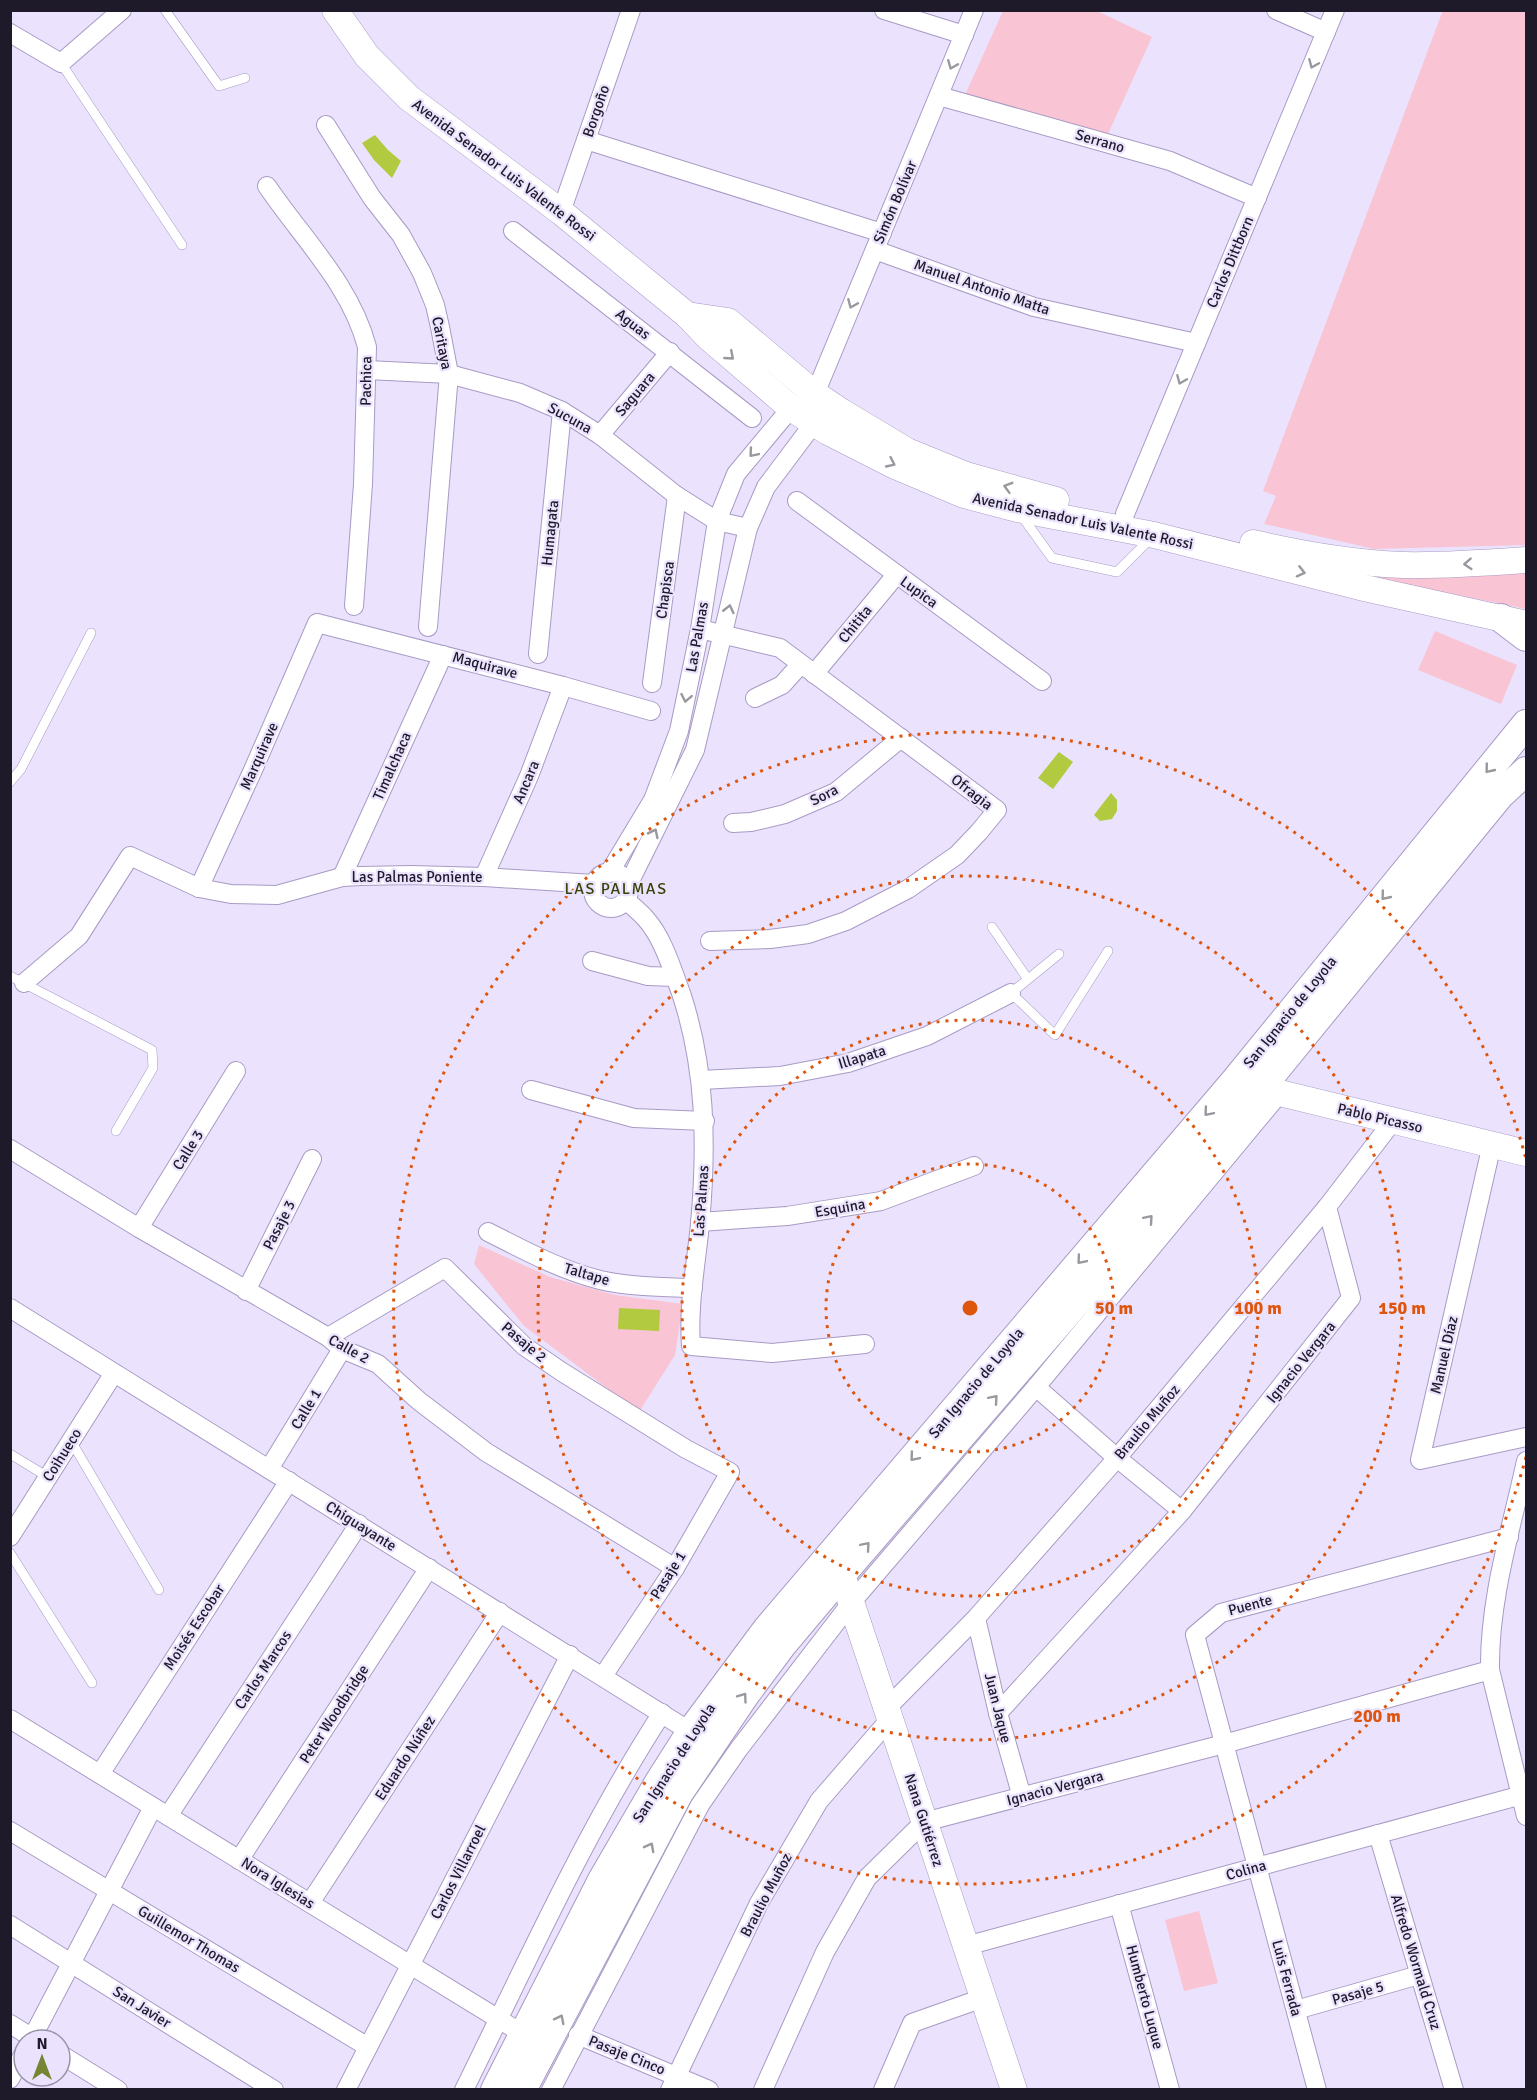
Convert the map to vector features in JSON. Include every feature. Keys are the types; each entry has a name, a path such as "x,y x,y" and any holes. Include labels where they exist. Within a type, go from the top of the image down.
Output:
{"main road":[{"name":"Avenida Senador Luis Valente Rossi","path":"335,10 367,57 409,98 561,212 687,315 708,337 791,408 814,423 893,465 964,495 1017,509 1154,535 1360,587 1514,621"},
{"name":"Avenida Senador Luis Valente Rossi","path":"687,315 728,321 815,394 908,451 966,475 1033,495 1279,549 1359,560 1401,565 1458,565 1527,560"},
{"path":"1514,621 1527,637"},
{"name":"San Ignacio de Loyola","path":"1258,1088 1527,723"},
{"name":"San Ignacio de Loyola","path":"495,2090 534,2041 679,1793 700,1738 783,1644 838,1563 1258,1088 1500,795 1527,771"},
{"name":"Pablo Picasso","path":"1258,1088 1527,1153"},
{"name":"Nana Gutiérrez","path":"838,1563 1014,2090"},
{"name":"San Ignacio de Loyola","path":"522,2090 534,2041"}],"street":[{"path":"10,33 61,63 122,10"},
{"name":"Borgoño","path":"561,212 631,10"},
{"path":"884,10 964,35"},
{"name":"Simón Bolívar","path":"814,423 815,394 974,10"},
{"path":"1276,10 1326,32"},
{"name":"Carlos Dittborn","path":"1125,514 1335,10"},
{"name":"Serrano","path":"939,96 1170,161 1257,198"},
{"name":"Caritaya","path":"326,125 372,198 401,235 422,273 435,305 449,374 428,627"},
{"name":"Manuel Antonio Matta","path":"586,140 878,242 1034,307 1196,343"},
{"name":"Pachica","path":"267,186 327,266 344,293 362,327 367,347 363,484 354,606"},
{"name":"Aguas","path":"513,231 752,418"},
{"name":"Saguara","path":"600,435 670,352"},
{"name":"Sucuna","path":"367,370 449,374 520,393 562,411 600,435 677,496 717,521 748,528"},
{"path":"791,408 815,394"},
{"name":"Las Palmas","path":"609,873 653,800 680,731 717,521 736,474 791,408"},
{"name":"Humagata","path":"538,654 562,411"},
{"name":"Las Palmas","path":"627,893 695,750 748,528 766,487 814,423"},
{"name":"Chapisca","path":"652,683 677,496"},
{"name":"Lupica","path":"797,501 1042,681"},
{"name":"Chitita","path":"755,698 807,669 896,575"},
{"name":"Maquirave","path":"317,623 651,711"},
{"name":"Marquirave","path":"199,888 254,770 317,623"},
{"name":"Ofragia","path":"699,628 780,648 997,810 957,855 908,889 846,921 808,934 770,939 710,941"},
{"name":"Timalchaca","path":"342,877 443,655"},
{"name":"Ancara","path":"484,877 529,776 563,686"},
{"name":"Sora","path":"733,823 751,822 785,814 836,792 901,738"},
{"name":"Las Palmas Poniente","path":"17,979 79,936 130,856 199,888 231,894 277,895 342,877 411,875 594,884"},
{"name":"Las Palmas","path":"594,884 600,876 609,873 620,876 627,893 661,943 691,1024 701,1080 705,1120 700,1222 689,1319 691,1346 772,1353 865,1344"},
{"path":"594,884 594,897 602,906 615,908 627,893"},
{"path":"592,961 648,976 675,977"},
{"name":"Illapata","path":"701,1080 780,1076 849,1063 927,1036 1011,993"},
{"name":"Calle 3","path":"139,1228 236,1071"},
{"name":"San Ignacio de Loyola","path":"551,2090 700,1805 738,1750 851,1603 1036,1387 1258,1088"},
{"path":"531,1090 634,1118 705,1120"},
{"name":"Braulio Muñoz","path":"674,2083 759,1904 819,1801 888,1714 1117,1458 1327,1207 1393,1121"},
{"name":"Manuel Díaz","path":"1492,1144 1420,1460 1527,1437"},
{"name":"Calle 2","path":"10,1149 139,1228 328,1337 342,1349 378,1364 419,1401 486,1452 675,1568"},
{"name":"Pasaje 3","path":"246,1291 312,1159"},
{"name":"Esquina","path":"700,1222 787,1216 881,1200 974,1166"},
{"name":"Ignacio Vergara","path":"998,1713 1182,1511 1351,1298 1327,1207"},
{"name":"Taltape","path":"488,1232 537,1257 600,1280 641,1287 693,1288"},
{"name":"Pasaje 2","path":"328,1337 445,1268 524,1346 667,1437 730,1472"},
{"name":"Chiguayante","path":"10,1308 700,1738"},
{"name":"Calle 1","path":"269,1469 342,1349"},
{"name":"Coihueco","path":"10,1537 114,1373"},
{"path":"1036,1387 1182,1511"},
{"path":"1527,1461 1494,1603 1489,1648 1490,1670 1524,1794 1527,1816"},
{"name":"Pasaje 1","path":"603,1676 675,1568 730,1472"},
{"name":"Moisés Escobar","path":"100,1774 289,1481"},
{"name":"Carlos Marcos","path":"38,2028 109,1891 161,1811 359,1524"},
{"name":"Puente","path":"1257,1867 1195,1635 1221,1613 1509,1537"},
{"name":"Peter Woodbridge","path":"238,1860 429,1568"},
{"name":"Eduardo Núñez","path":"310,1903 500,1612"},
{"name":"Juan Jaque","path":"976,1618 998,1713 1022,1797"},
{"name":"Carlos Villarroel","path":"346,2090 570,1655"},
{"name":"Ignacio Vergara","path":"924,1822 1224,1744 1490,1670"},
{"path":"464,2090 568,1876 628,1765 662,1713"},
{"name":"Nora Iglesias","path":"10,1719 534,2041"},
{"name":"Colina","path":"966,1946 1524,1794"},
{"path":"763,2090 825,1952 867,1878 924,1822"},
{"name":"Guillemor Thomas","path":"10,1831 368,2047"},
{"name":"Alfredo Wormald Cruz","path":"1378,1834 1454,2090"},
{"name":"Luis Ferrada","path":"1257,1867 1317,2090"},
{"name":"Humberto Luque","path":"1119,1904 1170,2090"},
{"name":"San Javier","path":"10,1925 274,2090"},
{"name":"Pasaje 5","path":"1296,2010 1419,1975"},
{"path":"883,2090 912,2023 983,1998"},
{"name":"Pasaje Cinco","path":"578,2035 674,2083 710,2090"},
{"path":"72,2061 118,2090"}],"lane":[{"path":"165,10 219,86 245,78"},
{"path":"61,63 182,245"},
{"path":"1017,509 1052,558 1117,572 1154,535"},
{"path":"10,782 21,769 91,633"},
{"path":"992,927 1027,978"},
{"path":"1059,954 1011,993 1055,1035 1108,951"},
{"path":"17,979 152,1050 153,1068 116,1131"},
{"path":"71,1441 159,1590"},
{"path":"10,1454 48,1477"},
{"path":"10,1553 92,1683"}],"shaded area":[{"path":"1443,10 1526,11 1526,545 1374,549 1264,524 1276,496 1263,491"},
{"path":"1003,11 1097,11 1152,37 1108,134 965,95"},
{"path":"375,135 401,161 392,178 374,160 362,143"},
{"path":"1526,572 1526,609 1375,578 1376,573"},
{"path":"1435,631 1517,665 1501,704 1418,670"},
{"path":"1059,752 1073,762 1053,789 1038,778"},
{"path":"1111,793 1117,800 1117,811 1112,819 1100,821 1094,815"},
{"path":"479,1245 550,1277 615,1295 683,1304 675,1355 639,1412 524,1326 474,1264"},
{"path":"619,1308 660,1310 659,1331 618,1329"},
{"path":"1199,1911 1218,1983 1184,1991 1165,1920"}],"district":[{"name":"LAS PALMAS","path":"616,889"}]}
